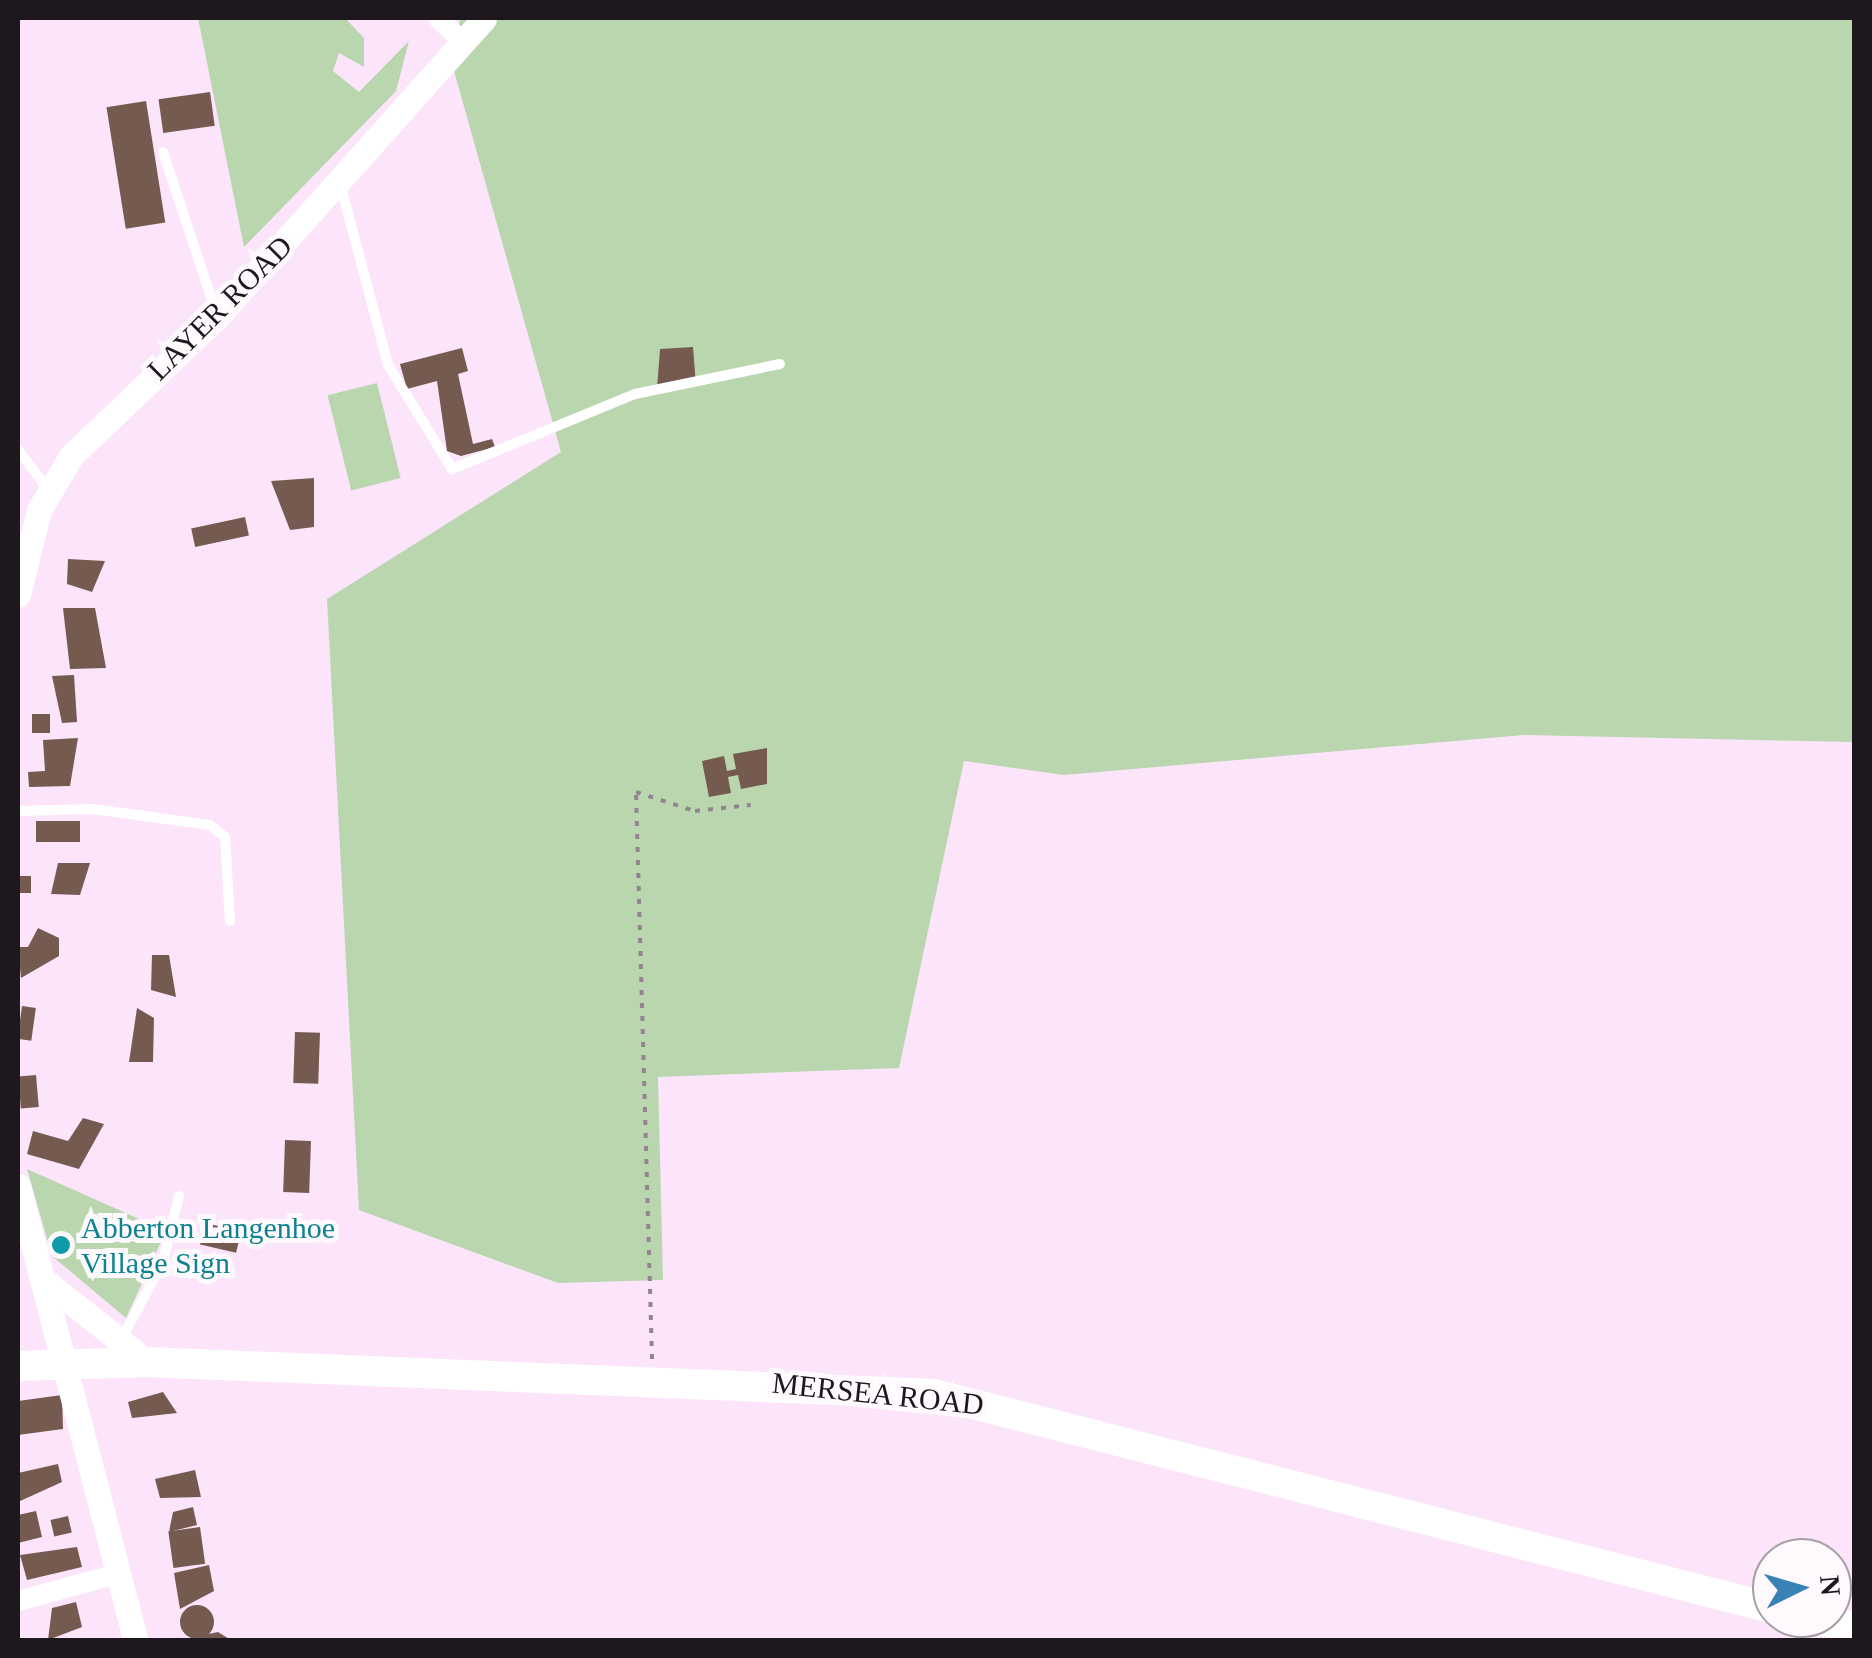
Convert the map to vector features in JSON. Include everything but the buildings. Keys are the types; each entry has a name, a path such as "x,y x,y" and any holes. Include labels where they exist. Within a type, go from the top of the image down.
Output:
{"main road":[{"name":"MERSEA ROAD","path":"18,1366 148,1362 653,1378 991,1404 1752,1603"}],"street":[{"path":"438,18 458,38"},
{"name":"LAYER ROAD","path":"18,595 48,489 90,435 218,316 340,182 458,38 484,18"},
{"path":"18,1186 62,1365 74,1378 135,1640"},
{"path":"41,1278 148,1362"},
{"path":"18,1600 117,1574"}],"lane":[{"path":"162,152 218,316"},
{"path":"340,182 388,365 452,469 635,394 780,364"},
{"path":"18,450 48,489"},
{"path":"18,811 92,809 210,825 226,837 230,922"},
{"path":"120,1342 163,1261 179,1196"}],"path":[{"path":"653,1378 636,792 696,811 751,805"}],"green space":[{"path":"198,18 345,18 364,38 364,67 339,53 333,71 359,92 409,41 396,91 244,247"},
{"path":"460,18 1854,18 1854,742 1524,735 1064,775 964,761 899,1068 658,1077 663,1280 558,1283 359,1210 327,599 561,452 454,71"},
{"path":"377,383 401,478 351,490 328,395"},
{"path":"27,1169 166,1231 126,1318 52,1256"}],"place":[{"name":"Abberton Langenhoe Village Sign","path":"61,1245"}]}
